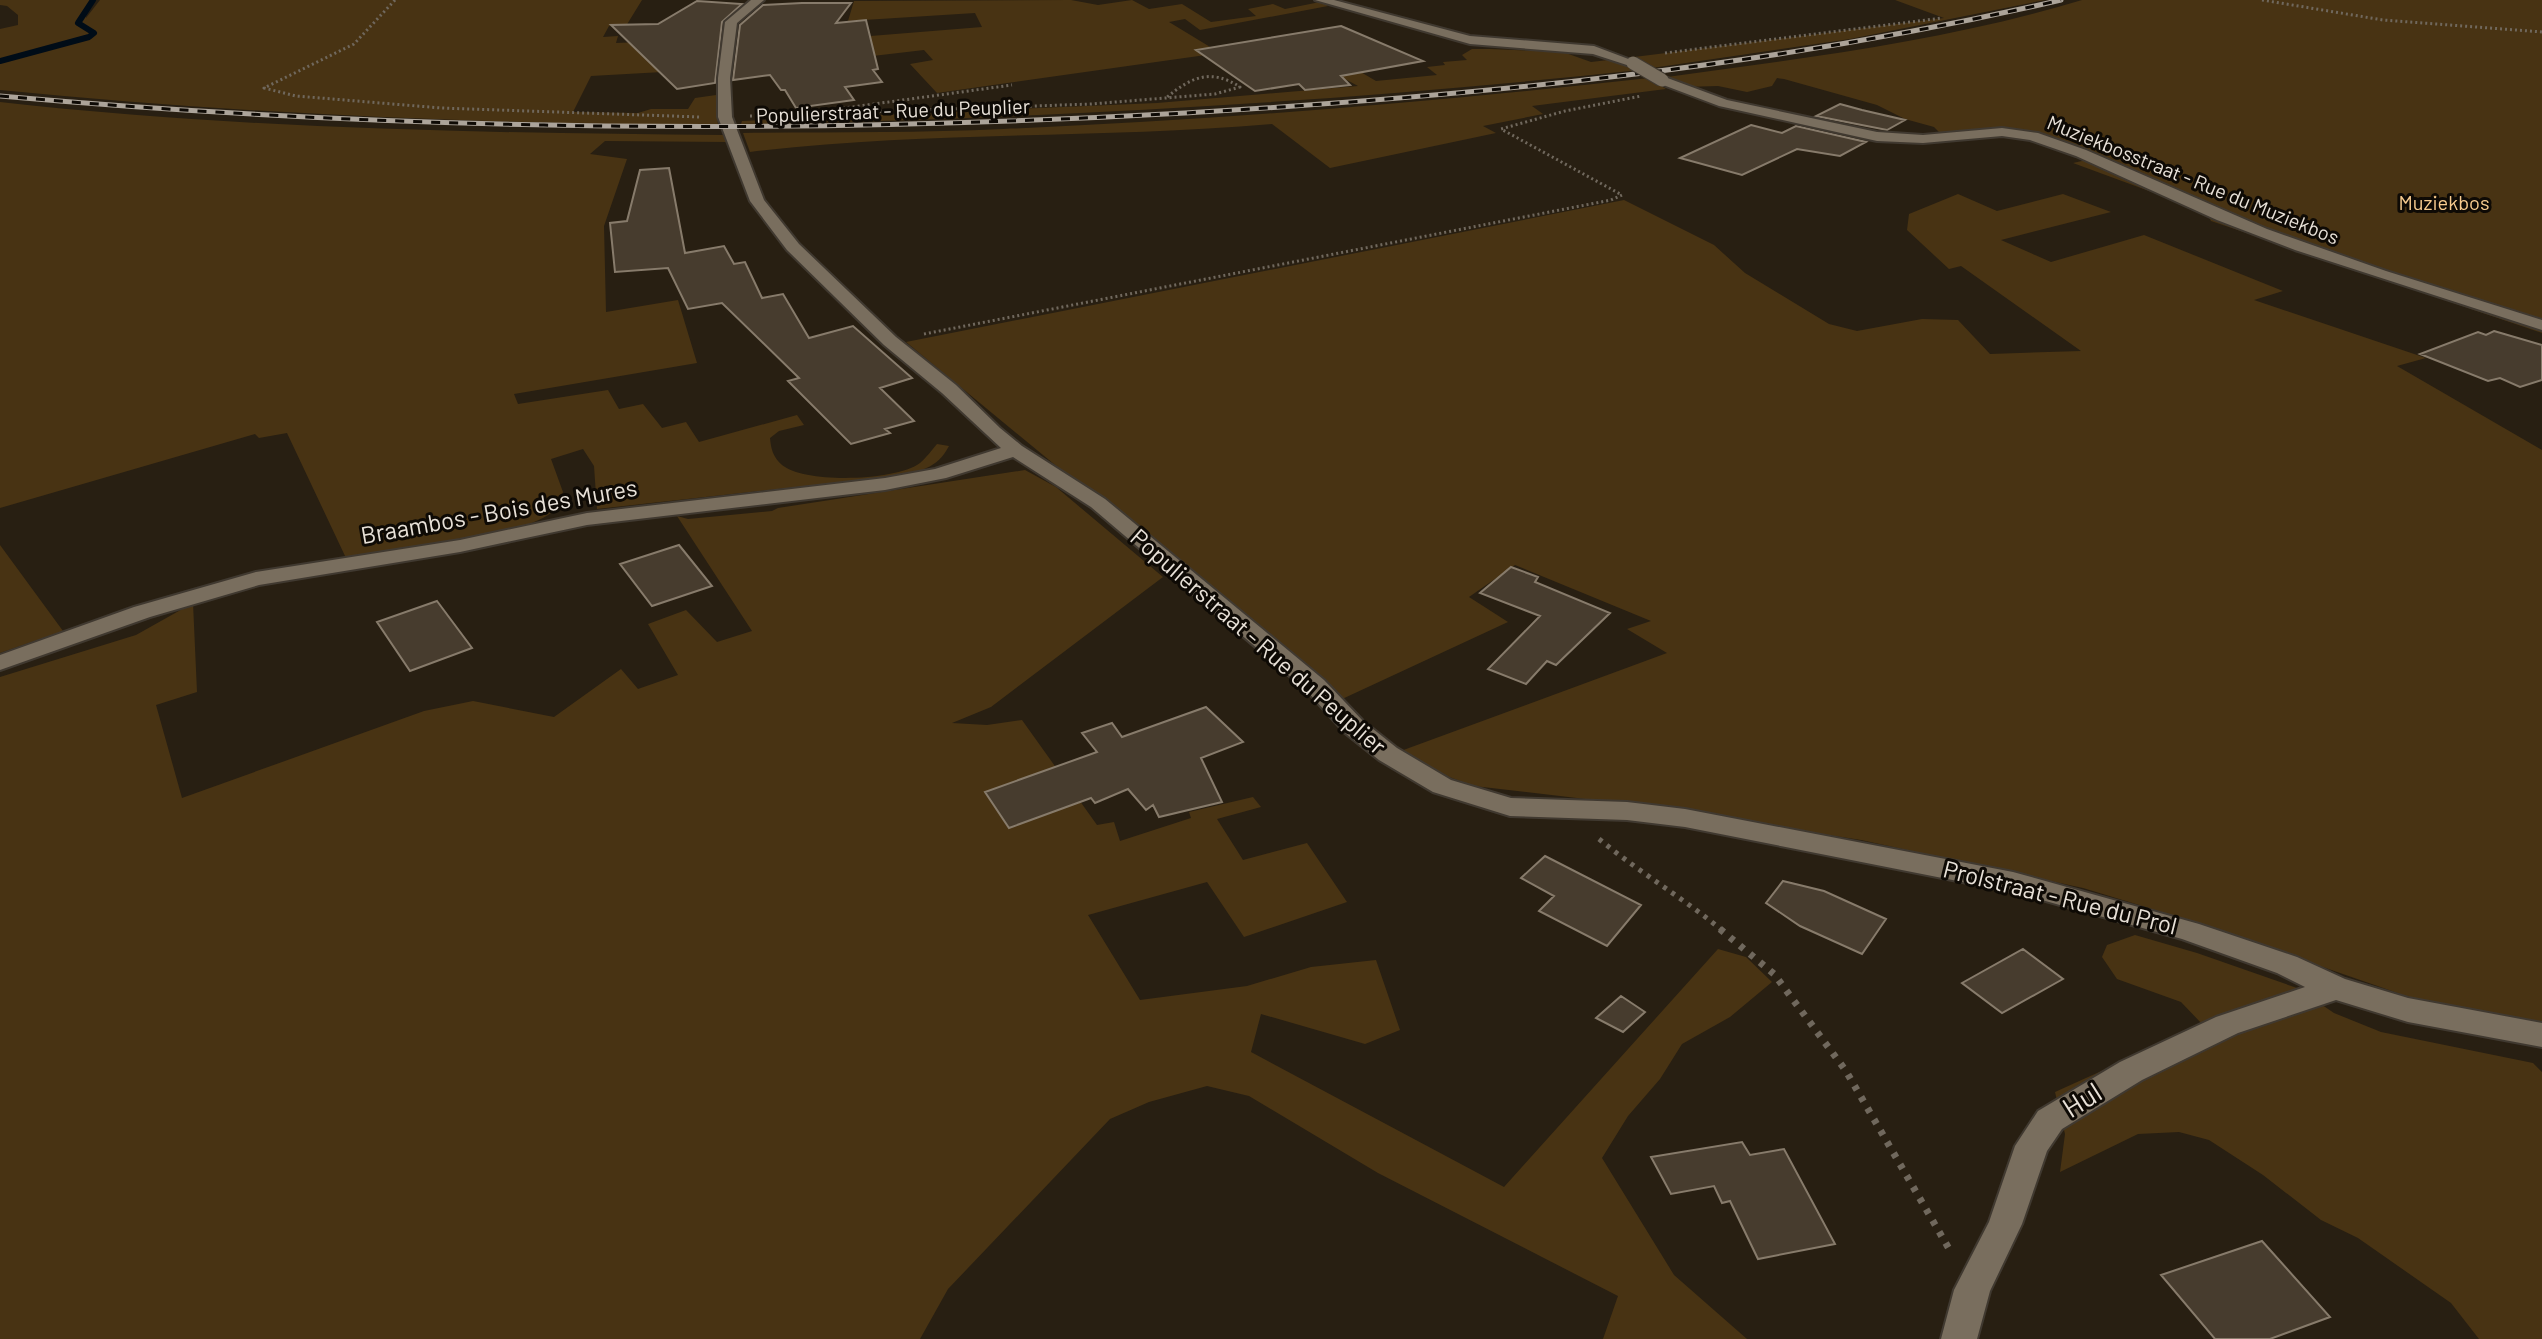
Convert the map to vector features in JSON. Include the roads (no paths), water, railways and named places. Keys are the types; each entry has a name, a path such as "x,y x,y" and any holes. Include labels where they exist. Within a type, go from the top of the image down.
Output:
{"street":[{"name":"Populierstraat - Rue du Peuplier","path":"758,0 731,22 724,78 725,117 748,170 757,201 776,228 890,341 1015,450 1098,503 1315,685 1354,727 1388,754 1442,786 1510,807 1566,810"},
{"name":"Muziekbosstraat - Rue du Muziekbos","path":"1321,0 1470,40 1586,49 1628,60 1682,90 1790,118 1893,138 1925,139 1997,131 2030,135 2061,145 2191,204 2346,265 2542,325"},
{"name":"Braambos - Bois des Mures","path":"0,663 142,612 256,579 460,546 587,519 885,484 939,474 1015,450"},
{"name":"Prolstraat - Rue du Prol","path":"1566,810 1627,811 1711,823 2013,882 2189,931 2287,965 2335,988 2408,1010 2542,1035"},
{"name":"Hul","path":"1959,1339 1972,1290 2005,1224 2032,1146 2050,1120 2131,1071 2227,1025 2335,988"}],"waterway":[{"path":"0,61 89,37 94,33 78,23 93,0"}],"railway":[{"path":"0,96 148,108 444,123 740,127 1036,120 1406,98 1625,75 1844,44 2061,0"}],"park label":[{"name":"Muziekbos","path":"2444,203"}]}
